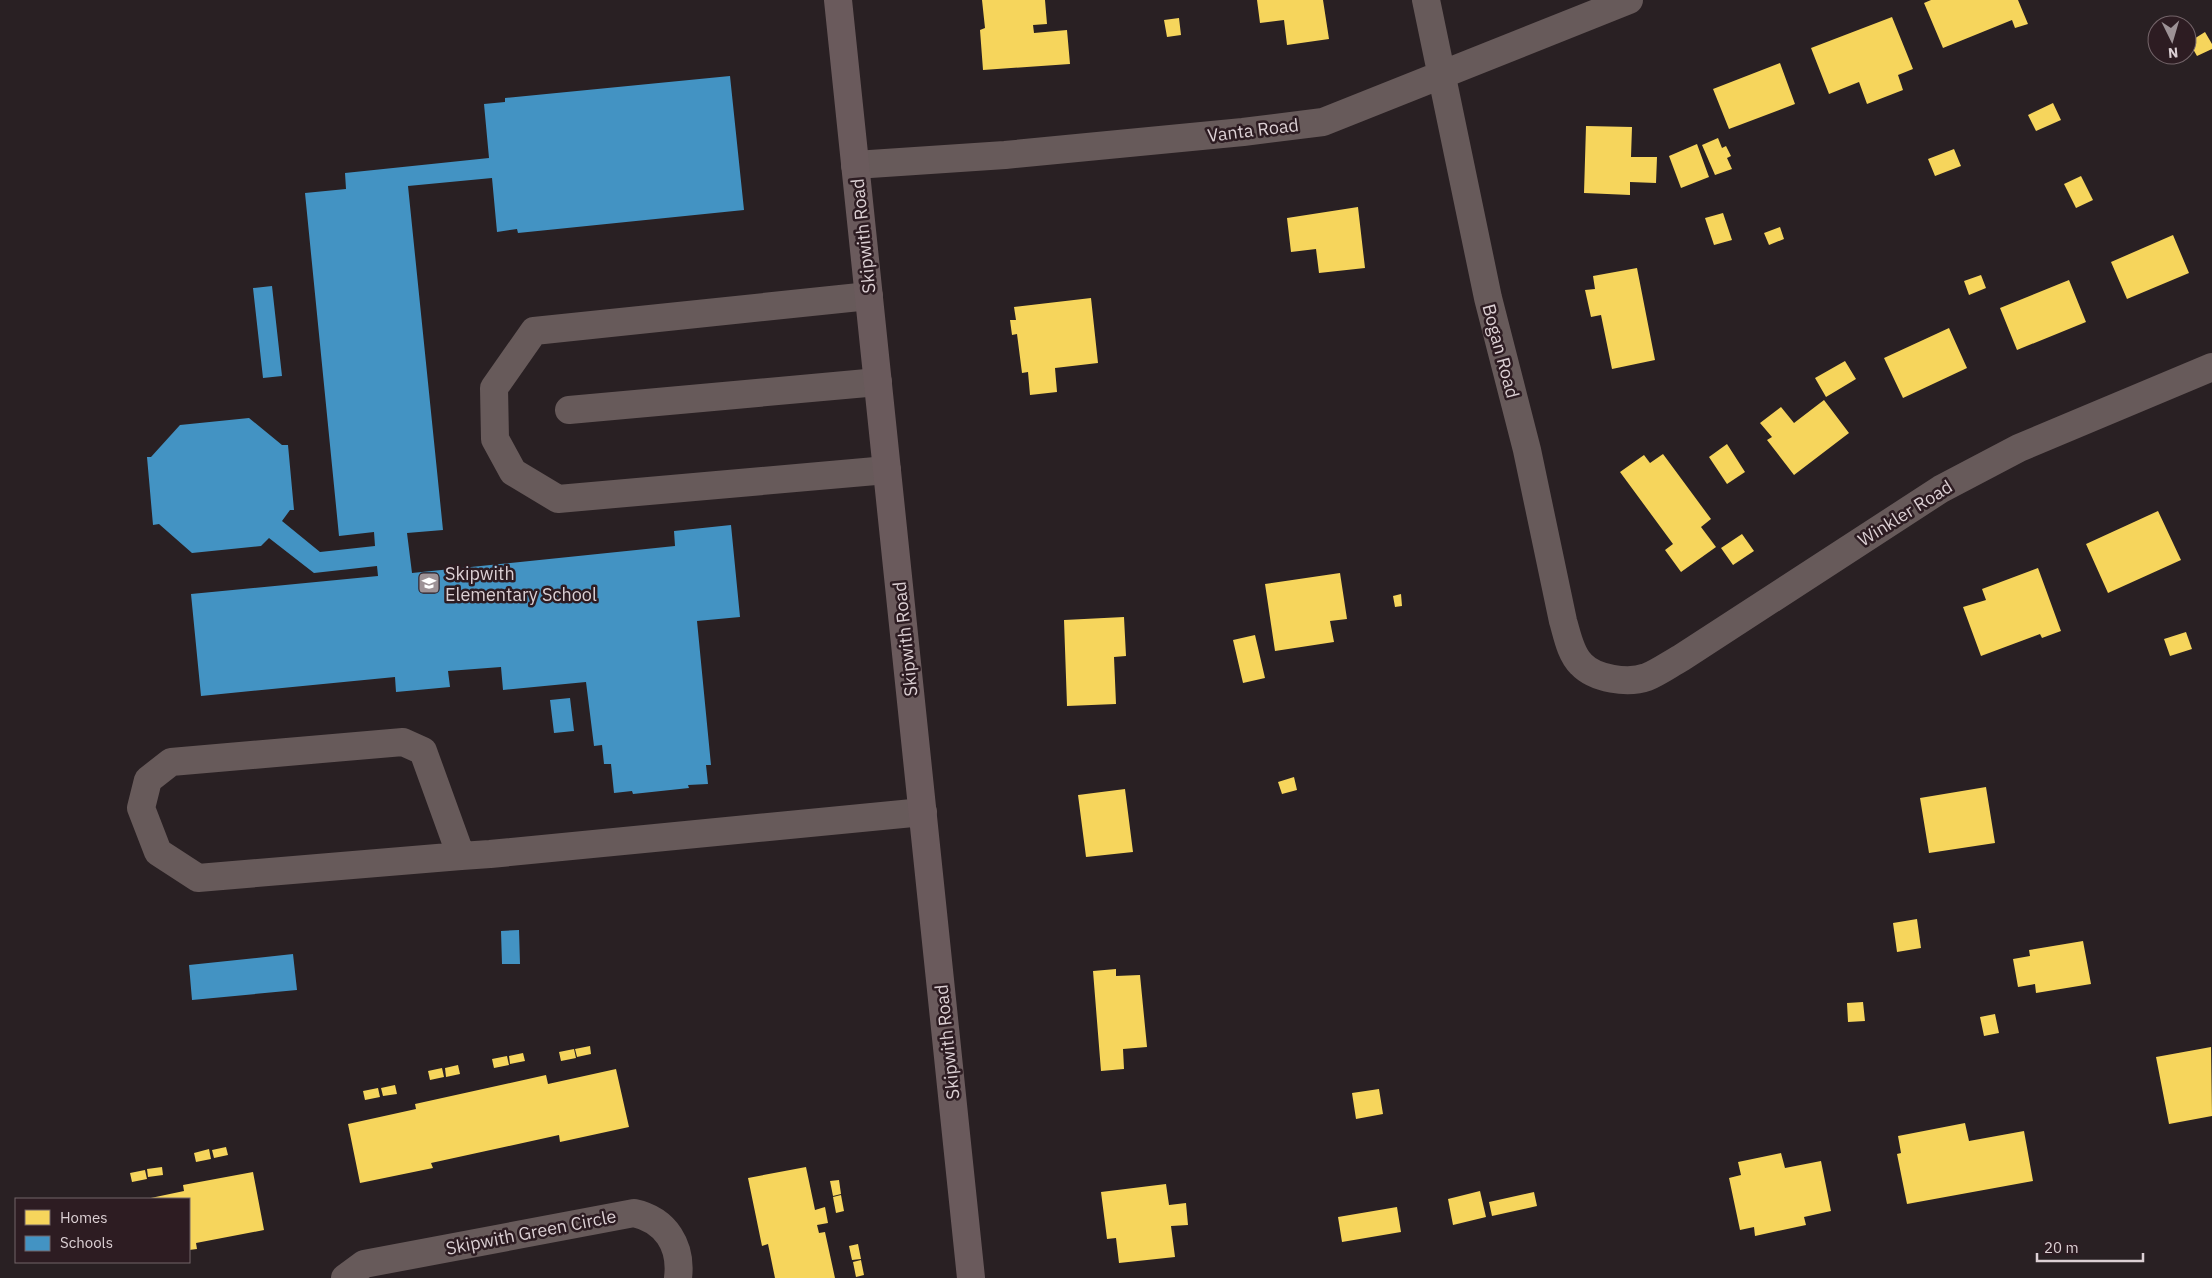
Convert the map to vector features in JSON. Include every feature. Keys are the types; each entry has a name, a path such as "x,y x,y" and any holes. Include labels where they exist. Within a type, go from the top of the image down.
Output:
{"main road":[{"name":"Skipwith Road","path":"838,0 971,1278"}],"street":[{"name":"Bogan Road","path":"1426,0 1488,298 1527,450 1563,620 1572,648 1581,664 1612,680"},
{"name":"Vanta Road","path":"855,165 1005,155 1243,132 1323,122 1629,0"},
{"path":"869,296 534,331 494,388 496,438 512,472 558,499 887,470"},
{"name":"Winkler Road","path":"1612,680 1646,677 1681,658 1941,489 2020,448 2212,367"},
{"path":"569,410 878,382"},
{"path":"461,856 422,751 403,742 171,762 148,780 141,808 158,852 198,878 461,856 923,812"},
{"name":"Skipwith Green Circle","path":"345,1278 364,1264 634,1213 654,1220 671,1238 679,1262 678,1278"}],"building: Homes":[{"path":"982,0 1045,0 1047,24 1033,25 1034,33 1067,30 1070,64 983,70 980,30 985,28"},
{"path":"1257,0 1323,0 1329,39 1287,45 1284,20 1260,23"},
{"path":"1931,0 2018,0 2028,24 2015,28 2012,20 1943,48 1924,3"},
{"path":"1892,17 1913,69 1898,75 1903,90 1867,104 1859,82 1829,94 1811,48"},
{"path":"1179,18 1181,35 1167,37 1164,20"},
{"path":"2205,32 2212,44 2212,49 2197,56 2197,37"},
{"path":"1780,63 1795,104 1729,129 1713,89"},
{"path":"2053,103 2061,120 2036,131 2028,115"},
{"path":"1586,126 1632,127 1631,157 1657,157 1656,183 1630,182 1630,195 1584,193"},
{"path":"1718,138 1722,148 1726,146 1731,156 1727,158 1732,169 1715,175 1702,145"},
{"path":"1697,144 1709,177 1681,188 1669,156"},
{"path":"1954,149 1961,166 1935,176 1928,159"},
{"path":"2081,176 2093,200 2076,208 2064,184"},
{"path":"1358,207 1365,268 1319,273 1316,249 1291,252 1287,218"},
{"path":"1723,213 1732,240 1714,245 1705,218"},
{"path":"1780,227 1784,239 1769,245 1764,233"},
{"path":"2173,235 2189,273 2127,299 2111,262"},
{"path":"1637,268 1655,360 1612,369 1601,315 1591,317 1585,290 1595,289 1593,276"},
{"path":"1981,275 1986,288 1969,295 1964,281"},
{"path":"2069,280 2086,322 2017,350 2000,308"},
{"path":"1091,298 1098,363 1055,368 1057,392 1030,395 1028,372 1022,373 1017,334 1012,335 1010,320 1016,320 1014,307"},
{"path":"1949,328 1967,368 1903,398 1884,358"},
{"path":"1845,361 1856,379 1826,397 1815,378"},
{"path":"1824,400 1849,433 1794,475 1767,440 1772,437 1760,423 1781,407 1794,423"},
{"path":"1727,444 1745,472 1727,484 1709,457"},
{"path":"1663,454 1711,519 1701,527 1716,547 1681,572 1665,550 1673,544 1620,472 1644,455 1650,463"},
{"path":"2158,511 2181,560 2108,593 2086,544"},
{"path":"1742,534 1754,551 1733,565 1721,548"},
{"path":"2038,568 2061,631 2042,638 2040,634 1981,656 1963,607 1986,600 1982,589"},
{"path":"1340,573 1347,619 1330,621 1334,642 1275,651 1265,584"},
{"path":"1401,594 1402,606 1395,607 1393,596"},
{"path":"1124,617 1126,656 1114,657 1116,704 1067,706 1064,620"},
{"path":"2186,632 2192,649 2170,656 2164,639"},
{"path":"1255,635 1265,678 1243,683 1233,640"},
{"path":"1294,777 1297,790 1282,794 1278,782"},
{"path":"1986,787 1995,843 1929,853 1920,798"},
{"path":"1125,789 1133,852 1086,857 1078,795"},
{"path":"1917,919 1921,948 1897,952 1893,923"},
{"path":"2083,941 2091,984 2036,993 2035,984 2018,987 2013,959 2030,956 2029,950"},
{"path":"1116,969 1116,976 1140,975 1147,1047 1123,1049 1124,1069 1101,1071 1093,971"},
{"path":"1863,1002 1865,1021 1848,1022 1847,1003"},
{"path":"1995,1014 1999,1033 1984,1036 1980,1017"},
{"path":"590,1046 591,1054 577,1057 575,1049"},
{"path":"2211,1047 2212,1116 2169,1124 2156,1057"},
{"path":"574,1049 576,1058 561,1061 559,1052"},
{"path":"523,1053 525,1061 510,1064 509,1056"},
{"path":"507,1056 509,1065 494,1068 492,1059"},
{"path":"458,1065 460,1074 446,1077 445,1068"},
{"path":"442,1068 444,1077 430,1080 428,1071"},
{"path":"616,1069 629,1127 560,1142 559,1135 431,1163 433,1168 360,1183 348,1124 416,1109 415,1104 546,1075 548,1084"},
{"path":"395,1085 397,1094 383,1096 381,1088"},
{"path":"378,1088 380,1097 365,1100 363,1091"},
{"path":"1379,1089 1383,1114 1356,1119 1352,1093"},
{"path":"1965,1123 1969,1141 2024,1131 2033,1181 1907,1204 1897,1154 1901,1153 1898,1136"},
{"path":"226,1147 228,1155 214,1158 212,1150"},
{"path":"209,1149 211,1159 196,1162 194,1153"},
{"path":"1781,1153 1785,1168 1821,1161 1831,1211 1804,1217 1806,1225 1755,1236 1754,1227 1740,1230 1729,1178 1741,1175 1738,1162"},
{"path":"162,1167 163,1175 148,1177 147,1169"},
{"path":"806,1167 815,1210 825,1207 828,1223 817,1225 819,1233 825,1232 835,1278 775,1278 768,1244 762,1246 748,1178"},
{"path":"145,1170 147,1179 132,1182 130,1173"},
{"path":"253,1172 264,1230 196,1243 197,1249 190,1250 190,1198 151,1198 184,1191 183,1185"},
{"path":"839,1180 841,1194 833,1196 830,1181"},
{"path":"1166,1184 1169,1205 1186,1203 1188,1225 1171,1226 1175,1257 1119,1263 1116,1238 1107,1239 1101,1192"},
{"path":"1480,1191 1486,1217 1453,1225 1448,1199"},
{"path":"1534,1192 1537,1206 1492,1216 1489,1202"},
{"path":"841,1195 844,1211 836,1213 833,1197"},
{"path":"1397,1207 1401,1232 1342,1242 1338,1217"},
{"path":"858,1244 861,1259 852,1260 849,1246"},
{"path":"861,1260 864,1275 856,1277 853,1262"}],"building: Schools":[{"path":"730,76 744,210 518,233 517,229 497,232 492,178 408,186 443,530 407,533 412,573 675,546 674,531 731,525 740,617 697,621 711,765 706,765 708,784 688,785 689,788 633,794 632,791 614,793 611,764 604,764 602,745 594,746 586,682 503,690 501,667 448,671 450,687 396,692 395,677 201,696 191,594 378,576 377,566 314,573 269,538 261,546 192,553 159,524 153,525 147,457 151,457 180,425 249,418 282,445 288,445 294,510 290,510 282,521 320,552 375,546 374,532 339,536 305,193 346,189 345,173 489,158 484,104 505,102 505,98"},
{"path":"272,286 282,376 263,378 253,288"},
{"path":"570,698 574,731 554,733 550,700"},
{"path":"519,930 520,964 502,964 501,931"},
{"path":"293,954 297,990 192,1000 189,965"}],"place":[{"name":"Skipwith Elementary School","path":"429,583"}]}
